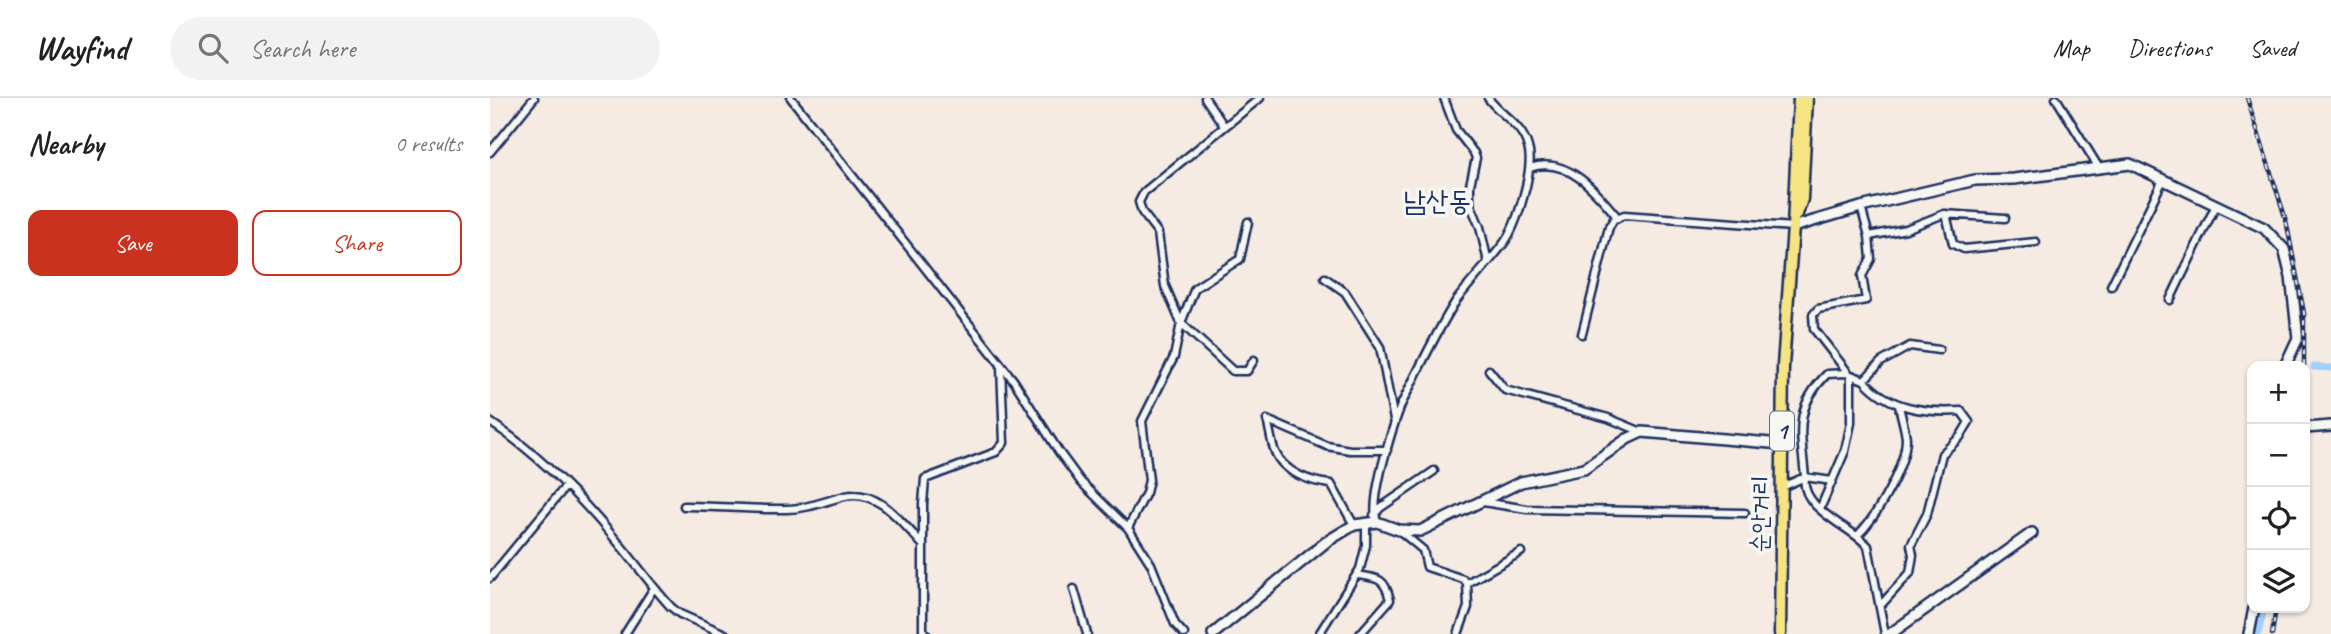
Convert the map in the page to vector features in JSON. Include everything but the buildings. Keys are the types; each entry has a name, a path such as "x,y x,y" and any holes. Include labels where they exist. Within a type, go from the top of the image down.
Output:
{"main road":[{"name":"순안거리","path":"1780,634 1783,366 1799,98"},
{"name":"순안거리","path":"1793,228 1801,199 1807,98"}],"street":[{"path":"490,152 534,98"},
{"path":"791,98 1001,365 1081,482 1128,528 1151,564 1175,624 1184,634"},
{"path":"1205,98 1224,126"},
{"path":"1254,360 1247,371 1233,371 1181,323 1165,286 1158,233 1142,212 1139,202 1144,192 1260,98"},
{"path":"1444,98 1457,130 1474,153 1475,164 1469,185 1470,203 1480,227 1488,262"},
{"path":"1319,634 1357,575 1373,520 1374,503 1394,422 1452,309 1510,233 1524,192 1530,168 1529,149 1518,126 1488,98"},
{"path":"2056,98 2099,168"},
{"path":"1530,168 1546,164 1577,176 1589,183 1618,218"},
{"path":"1582,334 1609,227 1624,215 1793,228 1861,207 1975,180 2014,179 2130,164 2264,228 2284,249 2291,277 2298,338 2288,361"},
{"path":"2111,286 2163,180"},
{"path":"2170,300 2216,205"},
{"path":"1820,509 1845,451 1851,423 1850,374 1814,329 1813,315 1818,309 1866,300 1862,276 1871,259 1869,236 1861,207"},
{"path":"1869,236 1906,229 1946,214 2005,218"},
{"path":"1946,214 1953,244 1964,249 2036,242"},
{"path":"1128,528 1146,493 1149,480 1142,421 1174,357 1181,323 1195,288 1240,260 1248,222"},
{"path":"1325,278 1345,292 1380,346 1394,422"},
{"path":"1864,380 1881,362 1910,346 1939,350"},
{"path":"926,634 923,631 925,479 996,452 1004,443 1001,365"},
{"path":"1489,370 1505,390 1608,418 1642,432 1782,444"},
{"path":"1880,606 1910,573 1913,555 1911,545 1927,514 1942,454 1960,436 1969,422 1961,411 1938,412 1899,405 1876,394 1864,380 1850,374 1827,374 1812,389 1804,404 1801,431 1804,484 1810,502 1868,546 1880,606 1887,634 2032,533"},
{"path":"1858,536 1887,496 1902,456 1906,438 1899,405"},
{"path":"1354,525 1331,484 1314,482 1290,470 1276,454 1267,420 1327,446 1350,450 1387,450"},
{"path":"490,422 504,431 566,486 618,542 654,588 680,614 725,634"},
{"path":"2310,428 2331,426"},
{"path":"1213,634 1326,542 1354,525 1373,520 1399,530 1419,531 1521,482 1584,469 1642,432"},
{"path":"1373,520 1380,508 1434,471"},
{"path":"1782,487 1805,477 1832,481"},
{"path":"490,578 566,486"},
{"path":"684,506 788,509 857,495 885,506 923,545"},
{"path":"1483,502 1527,509 1745,513"},
{"path":"1399,530 1423,550 1427,567 1463,579 1467,583 1468,607 1458,634"},
{"path":"1467,583 1521,552"},
{"path":"1357,575 1377,578 1384,582 1390,600 1360,634"},
{"path":"625,634 654,588"},
{"path":"1074,589 1087,634"},
{"path":"2249,634 2253,613"}],"waterway":[{"path":"2314,367 2331,368"},
{"path":"2258,634 2263,613"}],"railway":[{"path":"2247,98 2286,220 2304,313 2304,361"},
{"path":"2272,634 2275,613"}],"district":[{"name":"남산동","path":"1437,200"}]}
